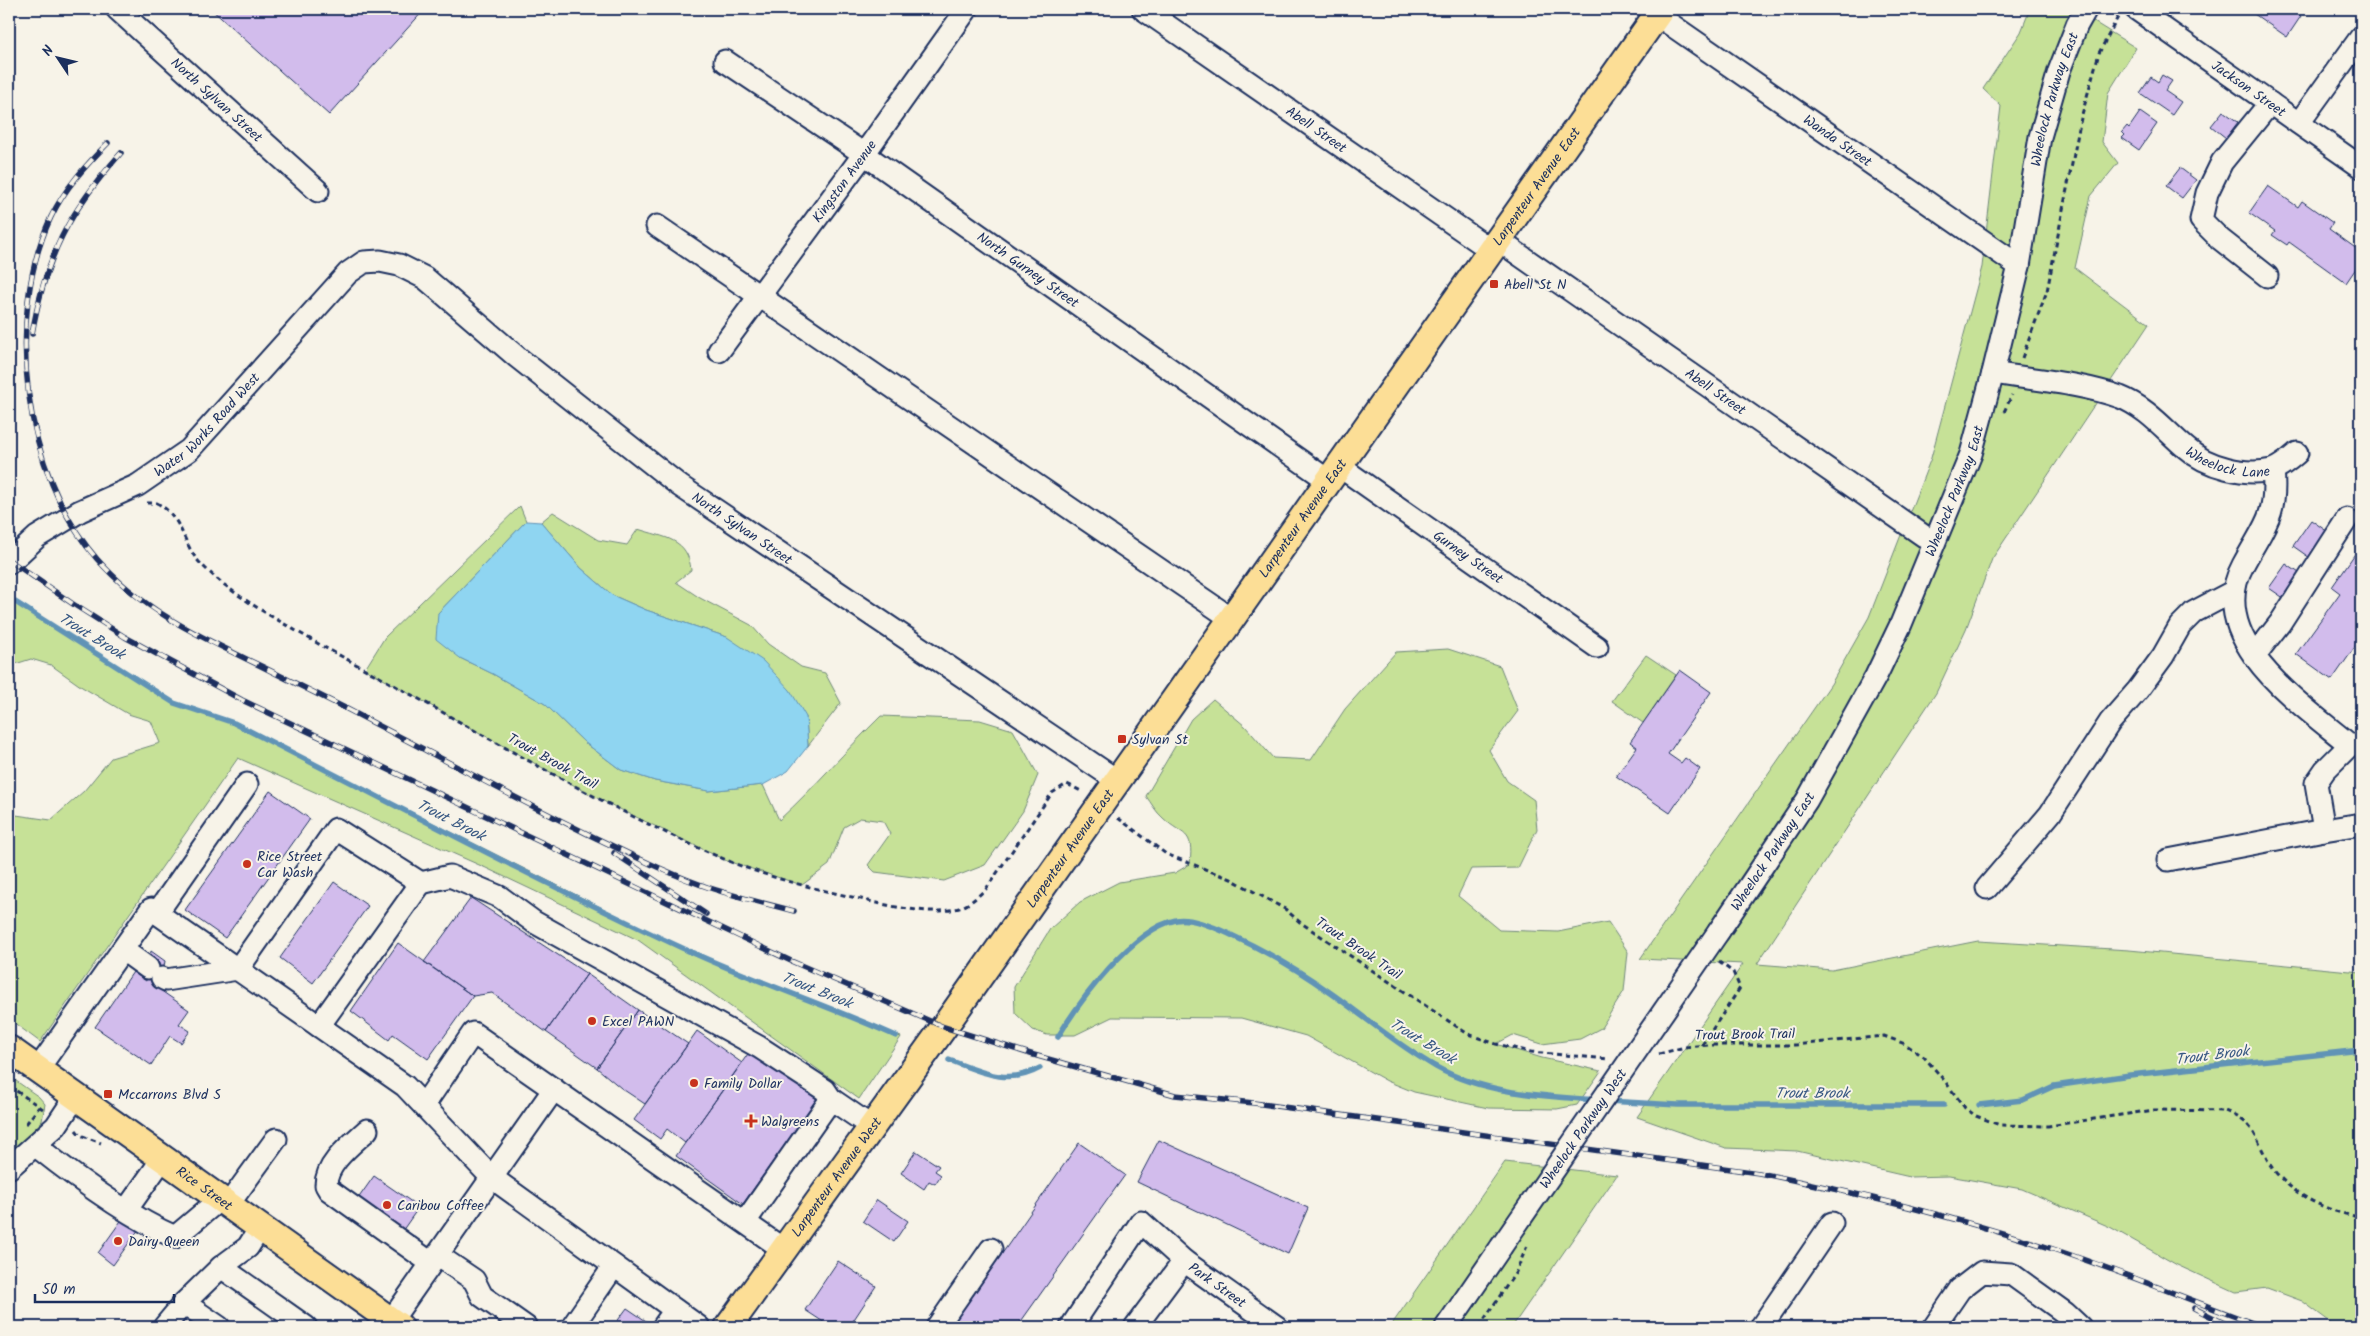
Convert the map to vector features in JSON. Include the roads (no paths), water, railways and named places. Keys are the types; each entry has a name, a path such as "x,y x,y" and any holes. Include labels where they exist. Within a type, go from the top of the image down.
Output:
{"main road":[{"name":"Larpenteur Avenue East","path":"944,1027 1659,12"},
{"name":"Larpenteur Avenue West","path":"728,1327 944,1027"},
{"name":"Rice Street","path":"9,1049 395,1324"}],"street":[{"name":"North Sylvan Street","path":"117,9 318,191"},
{"name":"Kingston Avenue","path":"719,351 864,154 967,9"},
{"name":"Abell Street","path":"1143,9 1934,543"},
{"name":"Wheelock Parkway East","path":"1719,930 1807,800 1841,742 1901,624 1971,454 1994,373 2019,266 2040,137 2059,71 2077,24 2086,9"},
{"name":"Jackson Street","path":"2136,9 2361,166"},
{"name":"Wanda Street","path":"1659,12 2019,266"},
{"path":"2299,124 2361,37"},
{"name":"North Gurney Street","path":"725,60 1334,473"},
{"path":"2267,276 2220,239 2201,220 2206,192 2222,162 2270,102"},
{"path":"657,226 1232,619"},
{"name":"North Sylvan Street","path":"380,261 399,265 425,278 517,358 680,486 1118,781"},
{"name":"Water Works Road West","path":"9,572 37,537 80,511 138,485 189,450 348,273 364,262 380,261"},
{"name":"Wheelock Lane","path":"1994,373 2089,390 2122,398 2150,416 2187,450 2210,463 2245,471 2272,470 2275,490 2272,510 2265,528 2242,566 2234,591 2232,605 2234,619 2255,656 2282,687 2355,745"},
{"path":"2272,470 2297,454"},
{"name":"Gurney Street","path":"1334,473 1597,646"},
{"path":"2255,656 2280,624 2347,520"},
{"path":"1987,888 2050,814 2110,722 2138,690 2163,656 2180,626 2194,612 2234,591"},
{"path":"2324,830 2316,783 2325,770 2355,745"},
{"path":"157,913 247,784"},
{"path":"2168,860 2361,824"},
{"path":"123,950 166,980 238,969 336,829 421,883"},
{"path":"319,1026 421,883 450,876 500,897 541,926 759,1046 825,1090 831,1099 872,1127"},
{"path":"38,1069 152,909 405,1086 491,1178 699,1327"},
{"name":"Wheelock Parkway West","path":"1446,1327 1719,930"},
{"path":"424,1105 473,1034 783,1249"},
{"path":"395,1324 434,1259 554,1089"},
{"path":"9,1168 36,1146 56,1126 76,1096"},
{"path":"745,1222 831,1099"},
{"path":"367,1130 338,1158 328,1174 326,1185 329,1190 434,1259 474,1280 482,1296 526,1327"},
{"path":"36,1146 60,1165 127,1209 160,1230 175,1237 224,1202 276,1139"},
{"path":"127,1209 163,1158"},
{"name":"Park Street","path":"1071,1327 1141,1222 1184,1261 1276,1327"},
{"path":"1761,1327 1832,1223"},
{"path":"164,1327 184,1303 221,1267 248,1247 260,1228"},
{"path":"937,1327 991,1249"},
{"path":"1136,1327 1184,1261"},
{"path":"572,1327 614,1266"},
{"path":"221,1267 306,1327"},
{"path":"1934,1327 1960,1289 1982,1272 2011,1274 2065,1313 2080,1327"},
{"path":"184,1303 219,1327"},
{"path":"663,1327 675,1310"}],"water":[{"path":"526,521 541,522 581,568 612,595 646,610 727,637 763,661 790,690 806,717 808,746 788,771 763,785 709,791 655,781 621,770 584,742 545,704 493,674 460,658 436,639 438,613"}],"waterway":[{"name":"Trout Brook","path":"9,598 174,703 234,723 512,865 680,947 896,1036"},
{"name":"Trout Brook","path":"1058,1037 1094,986 1126,951 1159,926 1182,919 1202,923 1222,931 1279,959 1304,974 1408,1049 1436,1067 1455,1076 1474,1083 1515,1092 1597,1100"},
{"name":"Trout Brook","path":"1979,1105 2023,1100 2054,1086 2130,1075 2361,1050"},
{"name":"Trout Brook","path":"949,1060 983,1073 1006,1077 1017,1076 1040,1068"},
{"name":"Trout Brook","path":"1607,1101 1678,1105 1944,1105"}],"railway":[{"path":"108,143 76,177 51,217 36,257 28,301 25,347 29,394 38,440 52,484 72,524 97,559 134,594 174,622 347,709 502,791 653,865 695,883 794,911"},
{"path":"32,334 44,281 62,236 87,195 121,153"},
{"path":"9,560 125,637 242,700 791,961 944,1027 1175,1095 1254,1103 1759,1173 1833,1189 1907,1206 2017,1237 2106,1267 2263,1327"},
{"path":"614,853 706,914"},
{"path":"2194,1308 2232,1327"}],"place":[{"name":"Abell St N","path":"1494,284"},
{"name":"Sylvan St","path":"1122,739"},
{"name":"Rice Street Car Wash","path":"247,864"},
{"name":"Excel PAWN","path":"592,1021"},
{"name":"Family Dollar","path":"694,1083"},
{"name":"Mccarrons Blvd S","path":"108,1094"},
{"name":"Walgreens","path":"751,1121"},
{"name":"Caribou Coffee","path":"387,1205"},
{"name":"Dairy Queen","path":"118,1241"}]}
